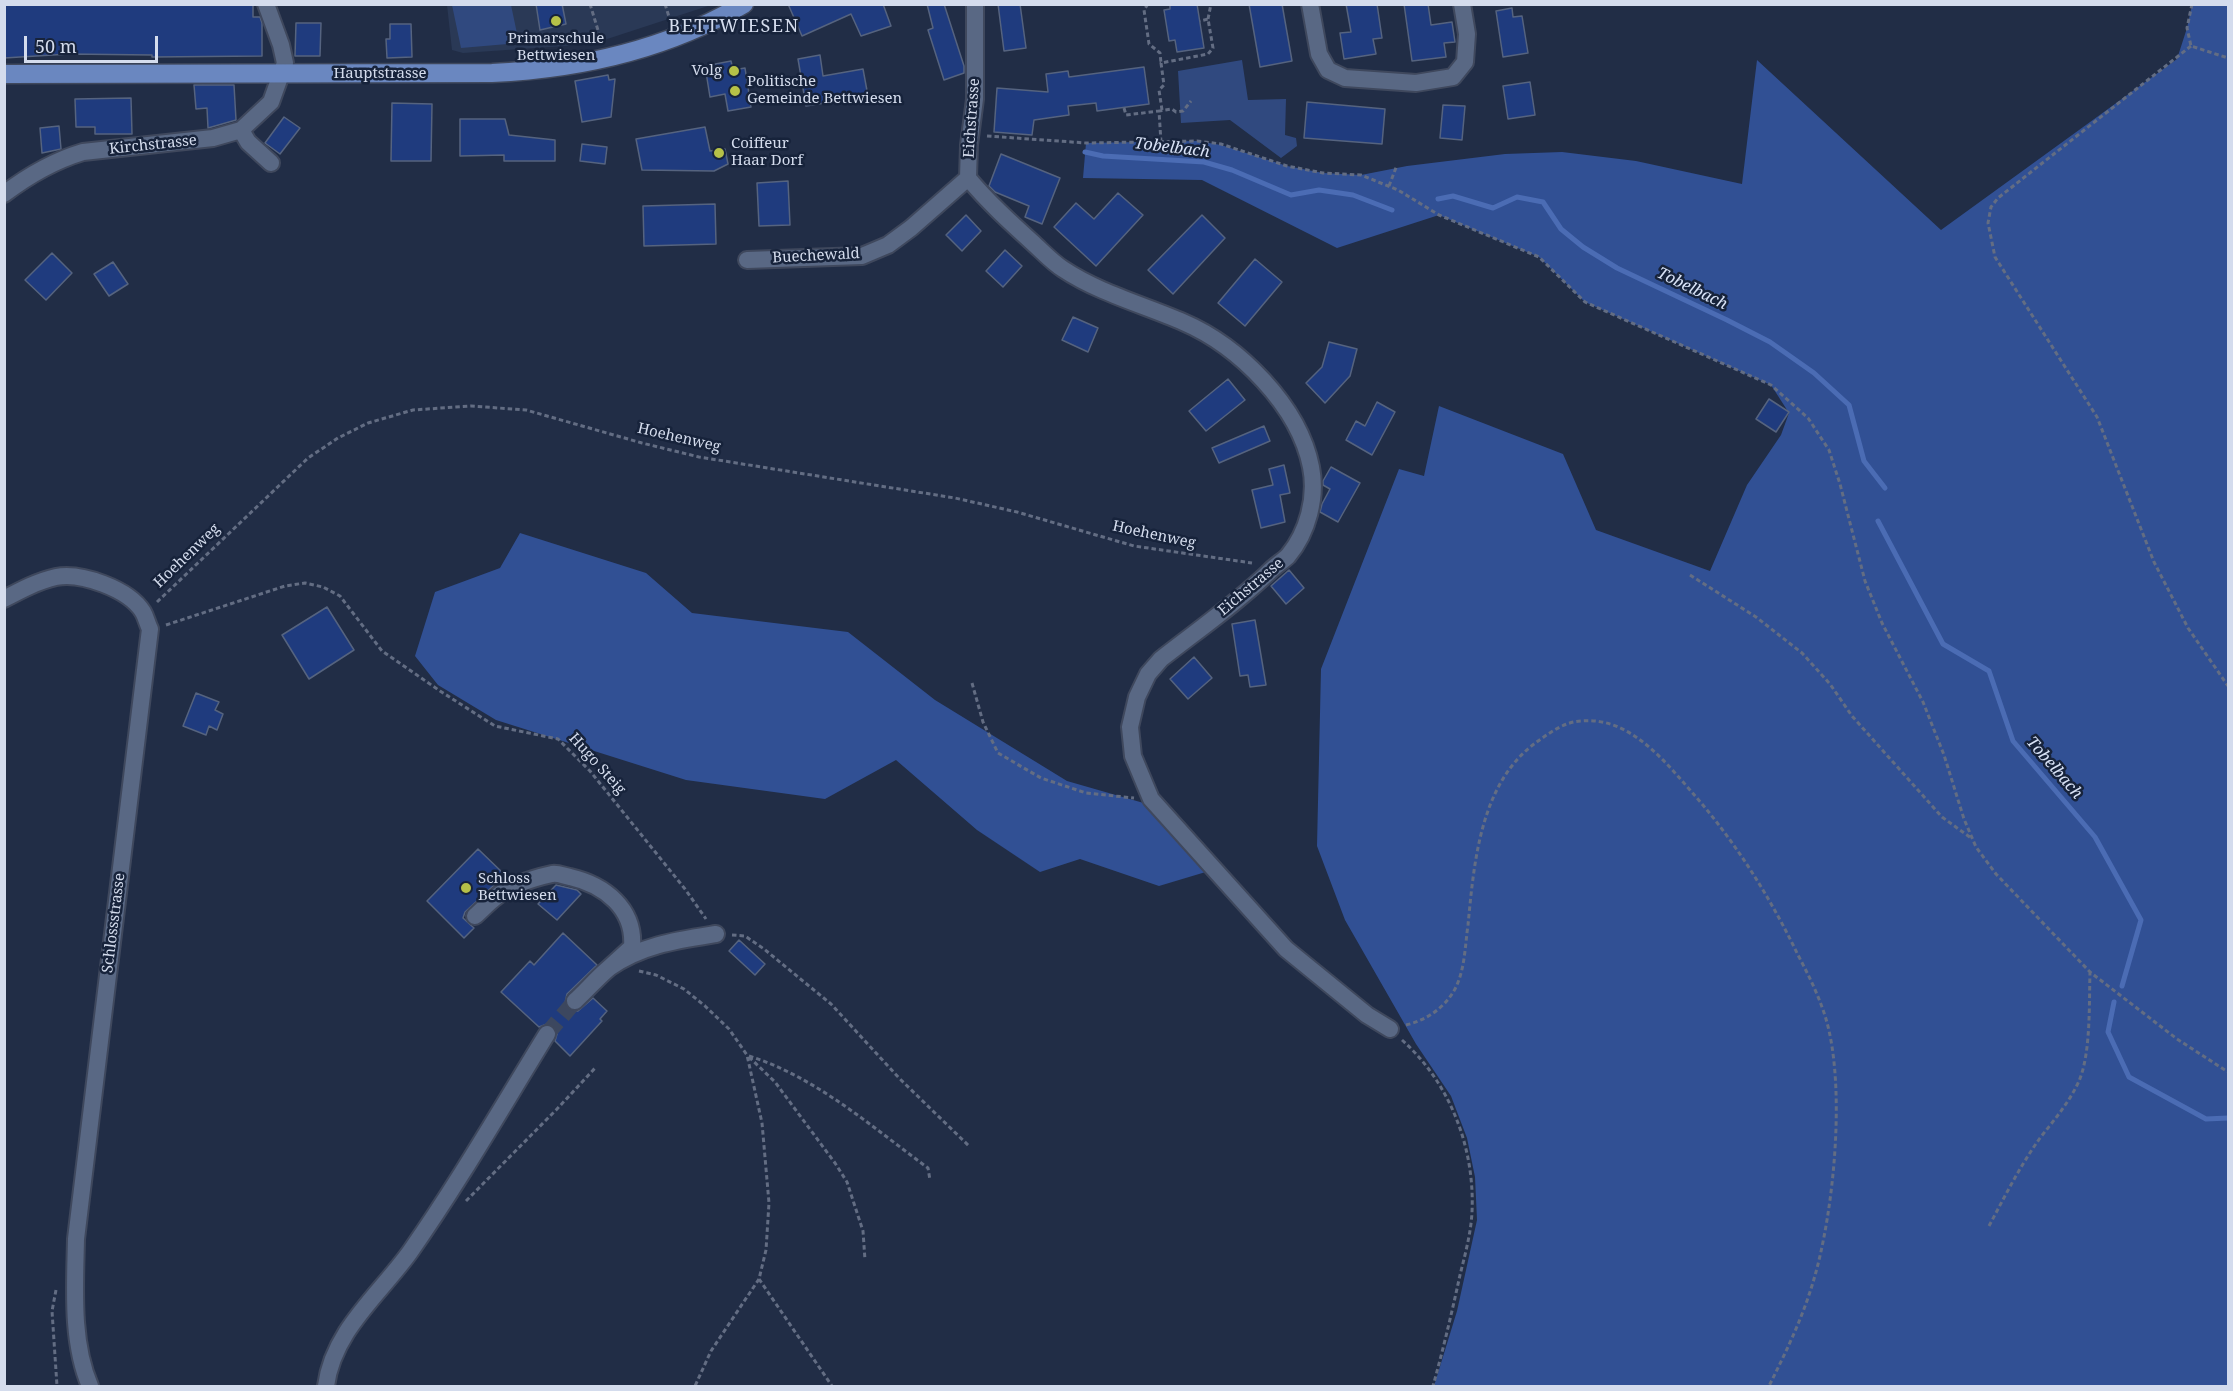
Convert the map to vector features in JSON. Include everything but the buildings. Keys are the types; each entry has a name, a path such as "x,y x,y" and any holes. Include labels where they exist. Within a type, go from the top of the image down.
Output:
{"main road":[{"name":"Hauptstrasse","path":"4,74 492,74 531,71 655,45 696,30 744,4"}],"street":[{"path":"266,4 284,56 285,63 281,74"},
{"name":"Eichstrasse","path":"975,4 975,89 968,178 988,202 1062,269 1127,300 1185,323 1229,349 1256,372 1282,404 1303,440 1314,481 1310,512 1300,537 1287,556 1252,588 1161,659 1148,674 1137,697 1130,727 1133,756 1151,799 1286,949 1367,1015 1390,1029"},
{"path":"1310,4 1318,54 1328,70 1345,78 1416,83 1452,77 1465,62 1467,34 1462,4"},
{"name":"Kirchstrasse","path":"4,194 40,169 82,152 213,138 241,130 271,102 281,74"},
{"path":"241,130 248,142 271,163"},
{"name":"Buechewald","path":"747,260 862,256 888,245 968,178"},
{"path":"4,599 23,589 57,577 82,578 107,585 142,610"},
{"name":"Schlossstrasse","path":"90,1386 76,1328 76,1239 150,629 142,610"},
{"path":"475,916 497,896 524,883 554,873 580,879 607,892 628,917 633,931 632,946 575,1001"},
{"path":"609,968 647,947 716,934"},
{"path":"326,1386 337,1349 353,1322 409,1253 547,1034"}],"path":[{"path":"590,4 601,40"},
{"path":"665,4 671,25"},
{"path":"1148,4 1144,10 1149,44 1160,53 1164,85 1159,90 1161,142"},
{"path":"1161,63 1208,54 1213,48 1208,19 1211,4"},
{"path":"2191,46 2187,28 2192,4"},
{"path":"1200,21 1208,19"},
{"path":"2191,46 2229,58"},
{"path":"2191,46 1998,198 1991,207 1988,223 1995,257 2097,417 2154,562 2188,628 2229,686"},
{"path":"1124,108 1126,115 1172,109 1176,112 1182,111 1191,101"},
{"path":"970,135 1086,143 1197,141 1221,144 1287,166 1323,173 1361,175 1389,186 1439,215 1539,257 1585,302 1771,385 1809,417 1828,450 1840,484 1865,581 1882,623 1923,702 1976,847 1996,874 2090,972 2177,1039 2229,1072"},
{"path":"1389,186 1397,165"},
{"name":"Hoehenweg","path":"142,610 158,602 308,458 338,438 368,423 413,410 471,406 526,410 699,457 955,498 996,507 1134,546 1274,567"},
{"path":"1690,575 1756,616 1802,653 1830,684 1852,716 1942,817 1972,839"},
{"name":"Hugo Steig","path":"150,629 285,586 305,583 323,587 340,596 382,651 440,691 495,726 558,739 590,771 685,889 716,934"},
{"path":"972,684 982,722 998,753 1041,778 1086,793 1151,799"},
{"path":"1390,1029 1429,1017 1445,1003 1455,988 1463,965 1476,850 1486,818 1503,778 1528,748 1554,729 1579,721 1605,722 1629,732 1663,759 1707,810 1752,870 1789,935 1817,993 1827,1021 1832,1049 1836,1096 1835,1154 1826,1223 1815,1277 1801,1317 1769,1386"},
{"path":"716,934 745,936 831,1004 899,1078 970,1148"},
{"path":"609,968 637,970 657,975 684,989 729,1029 747,1055 775,1082 847,1182 863,1232 866,1260"},
{"path":"1989,1226 2012,1183 2039,1140 2067,1103 2079,1080 2089,1021 2090,972"},
{"path":"1390,1029 1421,1057 1444,1089 1463,1136 1471,1173 1472,1213 1466,1249 1433,1386"},
{"path":"747,1055 774,1064 851,1110 928,1168 930,1180"},
{"path":"695,1386 711,1351 759,1279 766,1250 769,1203 762,1123 747,1055"},
{"path":"465,1201 557,1109 596,1066"},
{"path":"759,1279 832,1386"}],"shaded area":[{"name":"Primarschule Bettwiesen","path":"447,5 711,5 592,44 463,53 452,50"},
{"path":"452,5 511,5 519,43 461,48"},
{"path":"2192,5 2228,5 2228,1386 1434,1386 1457,1311 1477,1220 1475,1177 1467,1138 1451,1096 1416,1044 1345,920 1317,846 1321,669 1399,469 1424,476 1439,406 1563,454 1596,530 1710,571 1747,485 1781,435 1789,413 1771,385 1585,302 1539,257 1439,215 1337,248 1202,180 1083,178 1086,143 1197,141 1221,145 1287,166 1323,173 1361,175 1407,166 1505,154 1562,152 1636,161 1742,184 1757,60 1941,230 2177,59"},
{"path":"1242,60 1248,100 1286,99 1285,135 1296,138 1297,146 1281,158 1230,120 1181,123 1178,71"},
{"path":"520,533 646,573 692,613 848,632 935,700 1067,781 1154,806 1209,871 1159,886 1080,859 1040,872 977,830 896,760 825,799 686,780 496,720 438,685 415,656 435,592 500,568"}],"waterway":[{"name":"Tobelbach","path":"1085,152 1103,156 1204,162 1232,170 1291,195 1319,190 1353,195 1392,210"},
{"name":"Tobelbach","path":"1438,199 1453,196 1493,208 1517,197 1543,202 1561,229 1583,247 1617,268 1770,342 1814,373 1849,405 1864,461 1885,488"},
{"name":"Tobelbach","path":"1878,521 1943,644 1989,671 2013,741 2095,837 2141,920 2122,986"},
{"name":"Tobelbach","path":"2114,1002 2108,1032 2129,1077 2206,1119 2228,1118"}],"tunnel":[{"path":"547,1034 575,1001"}],"place":[{"name":"Primarschule Bettwiesen","path":"556,21"},
{"name":"Volg","path":"734,71"},
{"name":"Politische Gemeinde Bettwiesen","path":"735,91"},
{"name":"Coiffeur Haar Dorf","path":"719,153"},
{"name":"Schloss Bettwiesen","path":"466,888"}],"district":[{"name":"BETTWIESEN","path":"734,27"}]}
